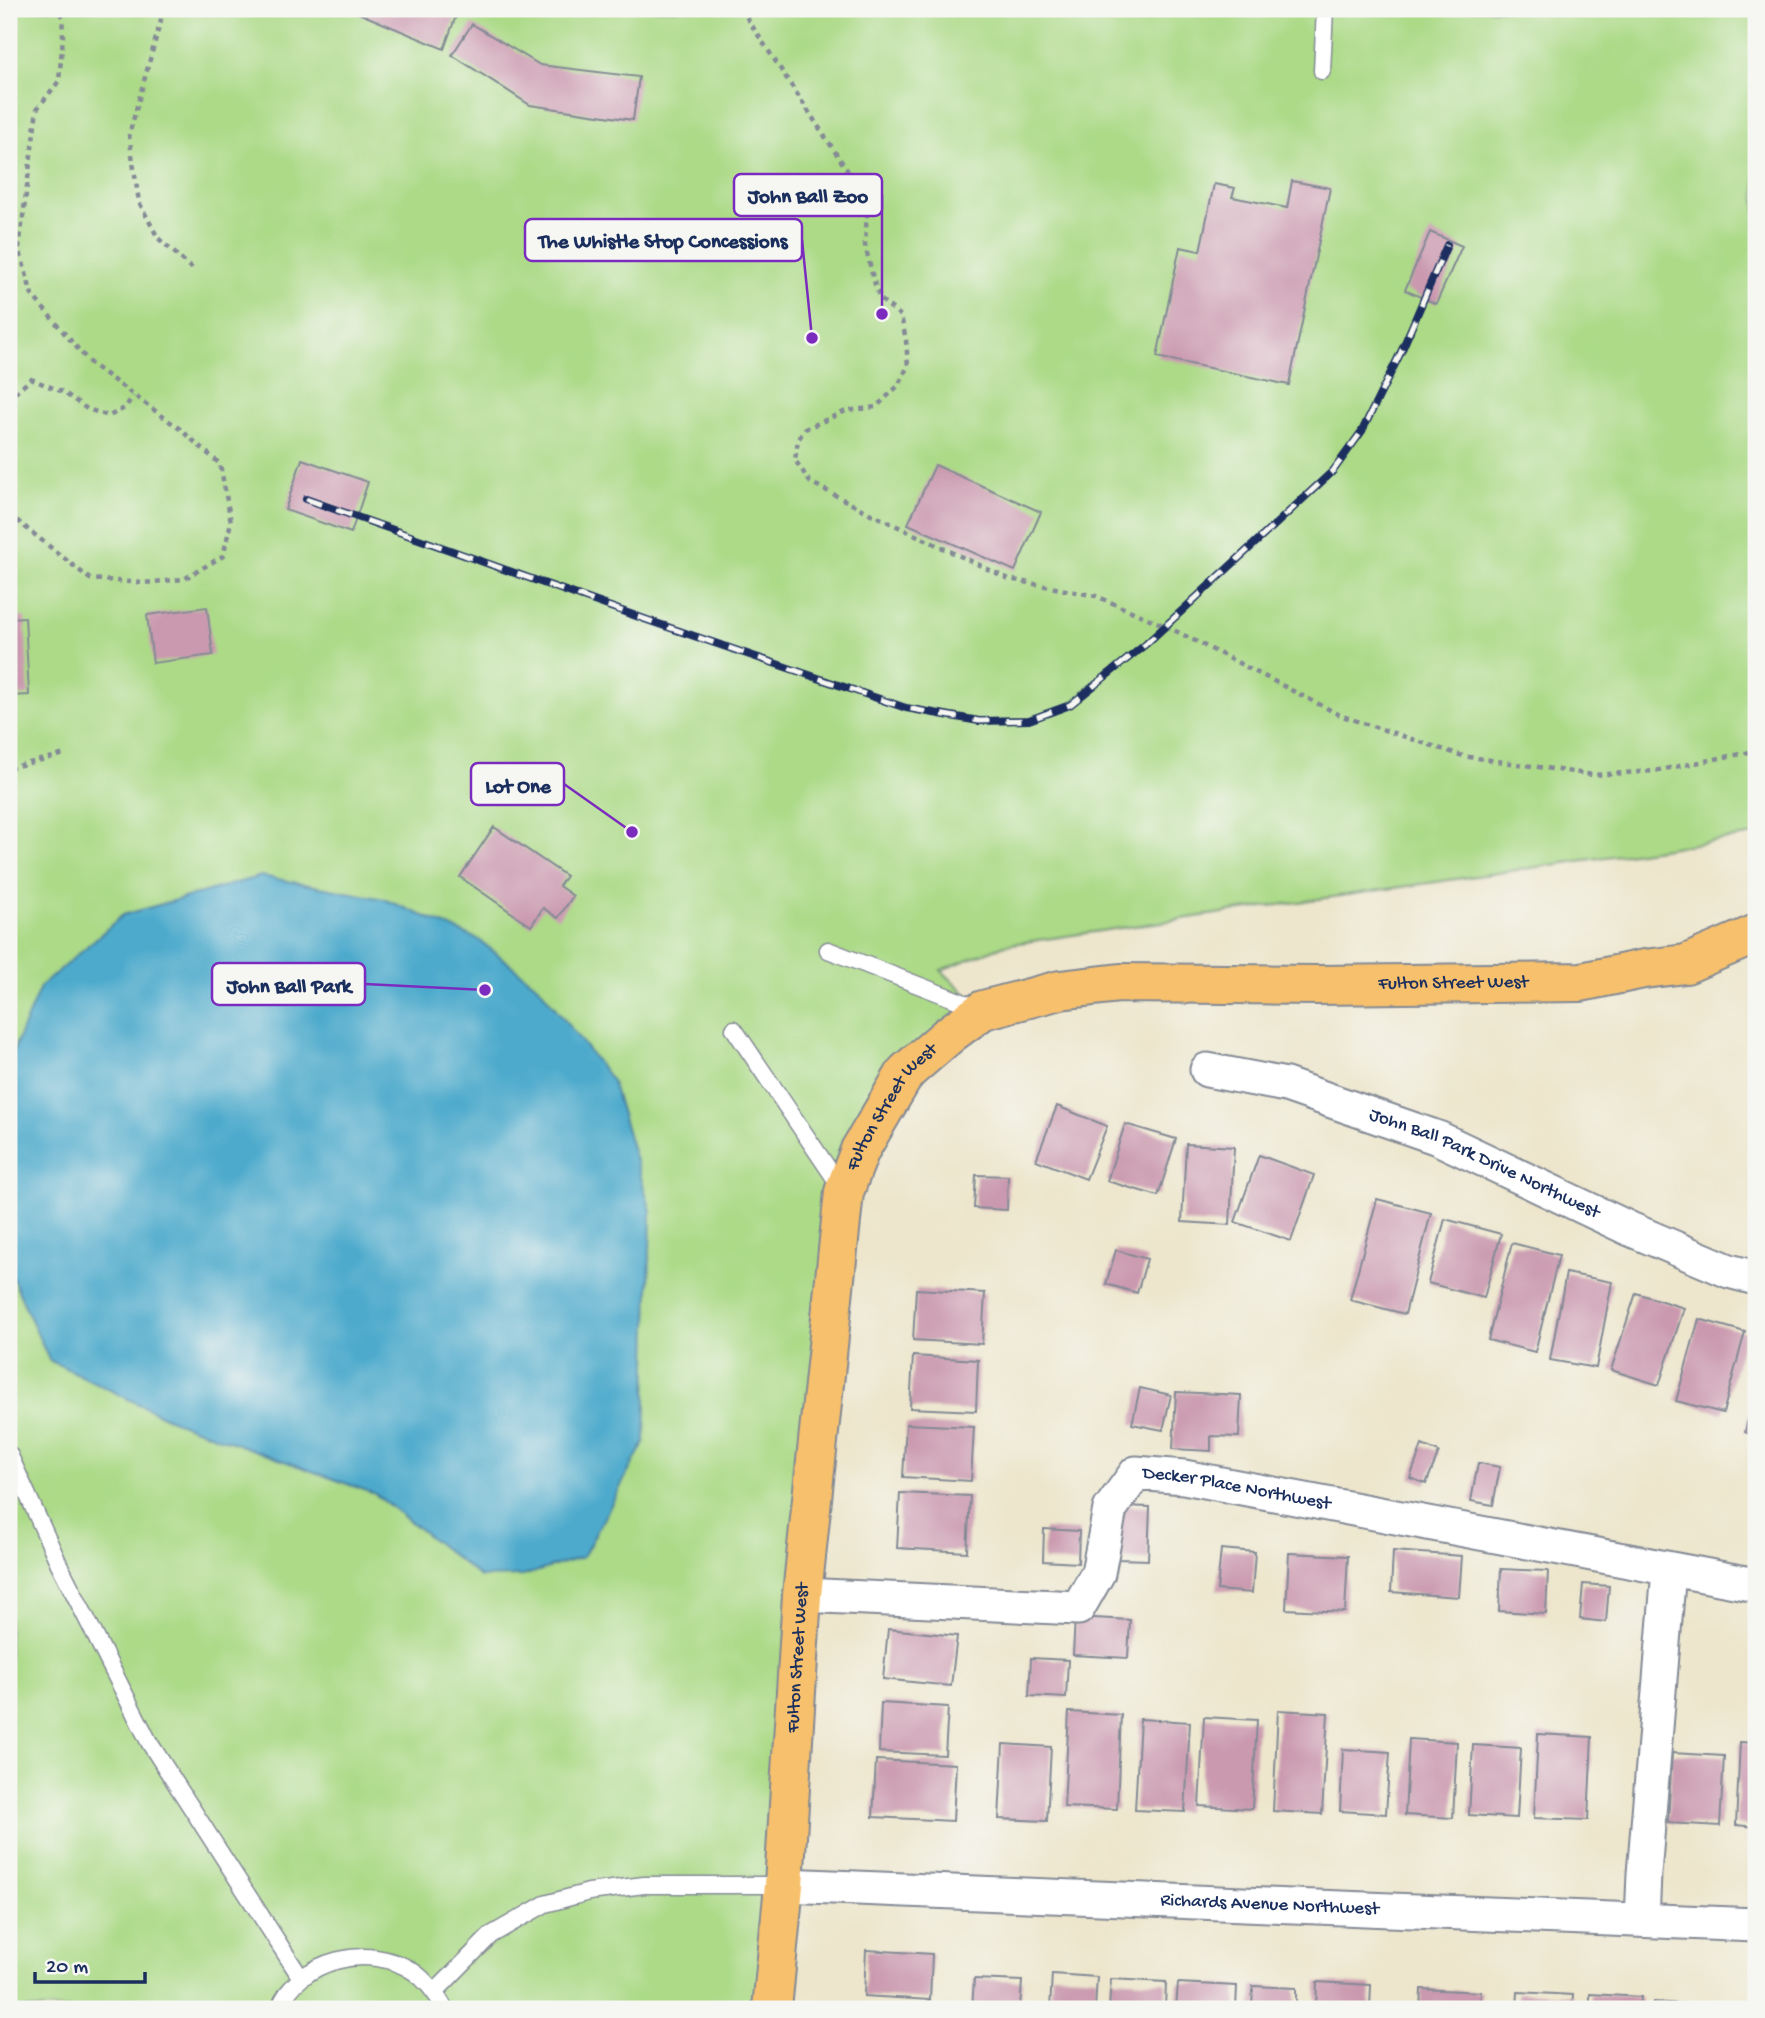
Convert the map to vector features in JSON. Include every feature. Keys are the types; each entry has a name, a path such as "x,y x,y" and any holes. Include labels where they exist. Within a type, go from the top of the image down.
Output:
{"main road":[{"name":"Fulton Street West","path":"772,2009 784,1885 802,1595 844,1192 860,1150 906,1072 983,1010 1060,990 1120,983 1318,985 1581,982 1644,969 1686,964 1756,934"}],"street":[{"name":"John Ball Park Drive Northwest","path":"1207,1070 1286,1085 1438,1138 1630,1229 1729,1271 1756,1278"},
{"name":"Decker Place Northwest","path":"802,1595 1078,1608 1098,1573 1110,1509 1136,1473 1198,1479 1756,1585"},
{"path":"1642,1920 1643,1874 1669,1570"},
{"name":"Richards Avenue Northwest","path":"784,1885 1756,1925"}],"lane":[{"path":"1322,71 1325,9"},
{"path":"828,950 983,1010"},
{"path":"734,1029 844,1192"},
{"path":"9,1454 59,1564 149,1742 301,1978"},
{"path":"435,1992 491,1935 545,1903 589,1892 644,1885 784,1885"},
{"path":"279,2009 282,2001 301,1978 327,1963 356,1956 386,1959 414,1971 435,1992 445,2009"}],"path":[{"path":"9,514 90,579 143,583 184,579 223,556 231,522 220,464 180,429 90,363 32,295 19,248 37,109 59,81 63,37 62,9"},
{"path":"164,9 129,135 139,202 158,237 195,271"},
{"path":"741,9 853,179 867,211 865,245 873,278 880,299 901,316 906,340 908,366 898,386 876,407 846,411 804,429 798,440 795,460 810,482 1009,579 1096,596 1166,626 1342,716 1463,756 1592,775 1654,771 1756,751"},
{"path":"9,387 14,394 31,379 63,391 87,409 110,416 125,408 133,396"},
{"path":"9,768 65,754"}],"green space":[{"path":"9,9 1756,9 1756,835 1005,945 941,970 983,1010 860,1150 772,2009 9,2009"}],"water":[{"path":"261,876 384,899 478,939 539,987 612,1081 651,1211 645,1441 583,1557 523,1576 480,1577 375,1494 171,1420 49,1360 9,1270 9,1061 40,987 123,915"}],"building":[{"path":"349,9 442,9 457,13 444,49"},
{"path":"472,24 540,65 639,77 633,120 530,105 452,55"},
{"path":"1292,181 1330,188 1289,385 1157,357 1180,247 1200,251 1214,184 1235,188 1232,197 1287,208"},
{"path":"1430,232 1462,246 1436,304 1405,290"},
{"path":"302,459 368,482 351,533 285,510"},
{"path":"935,465 1041,512 1015,571 908,524"},
{"path":"207,607 213,655 153,663 147,615"},
{"path":"25,617 29,695 9,696 9,618"},
{"path":"494,827 566,876 559,886 573,896 558,918 543,908 531,926 460,877"},
{"path":"1057,1106 1107,1126 1086,1179 1036,1160"},
{"path":"1125,1124 1176,1139 1158,1196 1107,1181"},
{"path":"1186,1144 1234,1147 1230,1225 1182,1222"},
{"path":"1259,1155 1314,1175 1291,1241 1235,1222"},
{"path":"976,1175 1008,1176 1007,1210 974,1208"},
{"path":"1377,1199 1431,1213 1405,1314 1350,1300"},
{"path":"1445,1219 1501,1234 1484,1298 1428,1283"},
{"path":"1512,1243 1559,1255 1535,1352 1488,1340"},
{"path":"1116,1250 1147,1259 1137,1293 1106,1284"},
{"path":"1566,1273 1612,1282 1596,1368 1550,1360"},
{"path":"916,1289 985,1293 982,1344 913,1340"},
{"path":"1636,1293 1684,1308 1659,1385 1611,1370"},
{"path":"1699,1319 1745,1332 1723,1413 1676,1401"},
{"path":"913,1356 978,1360 976,1411 910,1408"},
{"path":"1140,1388 1171,1395 1163,1430 1132,1424"},
{"path":"1756,1390 1756,1435 1745,1432"},
{"path":"1176,1392 1241,1395 1239,1437 1211,1436 1211,1451 1173,1449"},
{"path":"906,1424 974,1427 971,1481 903,1477"},
{"path":"1422,1445 1439,1452 1426,1484 1410,1478"},
{"path":"1478,1463 1500,1467 1493,1505 1471,1501"},
{"path":"900,1493 970,1496 967,1552 897,1548"},
{"path":"1121,1506 1150,1507 1148,1560 1118,1559"},
{"path":"1044,1529 1079,1531 1078,1563 1043,1561"},
{"path":"1221,1549 1255,1552 1252,1593 1217,1590"},
{"path":"1393,1551 1462,1556 1459,1597 1391,1592"},
{"path":"1289,1553 1348,1556 1345,1612 1286,1609"},
{"path":"1501,1569 1548,1571 1546,1614 1499,1611"},
{"path":"1583,1584 1609,1586 1606,1622 1580,1619"},
{"path":"1075,1617 1130,1620 1128,1658 1073,1655"},
{"path":"888,1629 957,1636 951,1686 883,1679"},
{"path":"1031,1658 1068,1660 1066,1698 1029,1696"},
{"path":"881,1703 948,1707 945,1755 879,1752"},
{"path":"1278,1710 1328,1713 1322,1814 1273,1811"},
{"path":"1069,1712 1121,1715 1117,1809 1064,1807"},
{"path":"1204,1717 1257,1720 1252,1809 1199,1806"},
{"path":"1140,1719 1190,1722 1185,1812 1135,1810"},
{"path":"1538,1734 1592,1737 1588,1820 1534,1818"},
{"path":"1409,1739 1457,1742 1453,1818 1405,1815"},
{"path":"1740,1742 1756,1743 1756,1827 1736,1825"},
{"path":"1003,1744 1051,1747 1047,1821 999,1819"},
{"path":"1473,1745 1521,1748 1517,1818 1469,1815"},
{"path":"1343,1749 1390,1752 1386,1814 1340,1811"},
{"path":"1672,1753 1724,1756 1720,1826 1668,1823"},
{"path":"876,1760 956,1764 953,1821 873,1817"},
{"path":"866,1950 932,1954 930,2000 864,1996"},
{"path":"1052,1974 1097,1977 1095,2009 1050,2009"},
{"path":"974,1979 1022,1981 1020,2009 972,2009"},
{"path":"1111,1979 1166,1982 1165,2009 1109,2009"},
{"path":"1317,1982 1371,1985 1370,2009 1316,2009"},
{"path":"1178,1983 1237,1986 1236,2009 1176,2009"},
{"path":"1253,1986 1296,1988 1296,2009 1252,2009"},
{"path":"1421,1989 1481,1992 1480,2009 1420,2009"},
{"path":"1518,1992 1573,1995 1572,2009 1517,2009"},
{"path":"1590,1994 1641,1997 1640,2009 1590,2009"},
{"path":"1653,2002 1701,2005 1701,2009 1652,2009"}],"railway":[{"path":"306,499 906,708 979,721 1029,720 1070,705 1146,644 1333,471 1362,431 1401,352 1447,245"}],"place":[{"name":"John Ball Zoo","path":"882,314"},
{"name":"The Whistle Stop Concessions","path":"812,338"},
{"name":"Lot One","path":"632,832"},
{"name":"John Ball Park","path":"485,990"}]}
